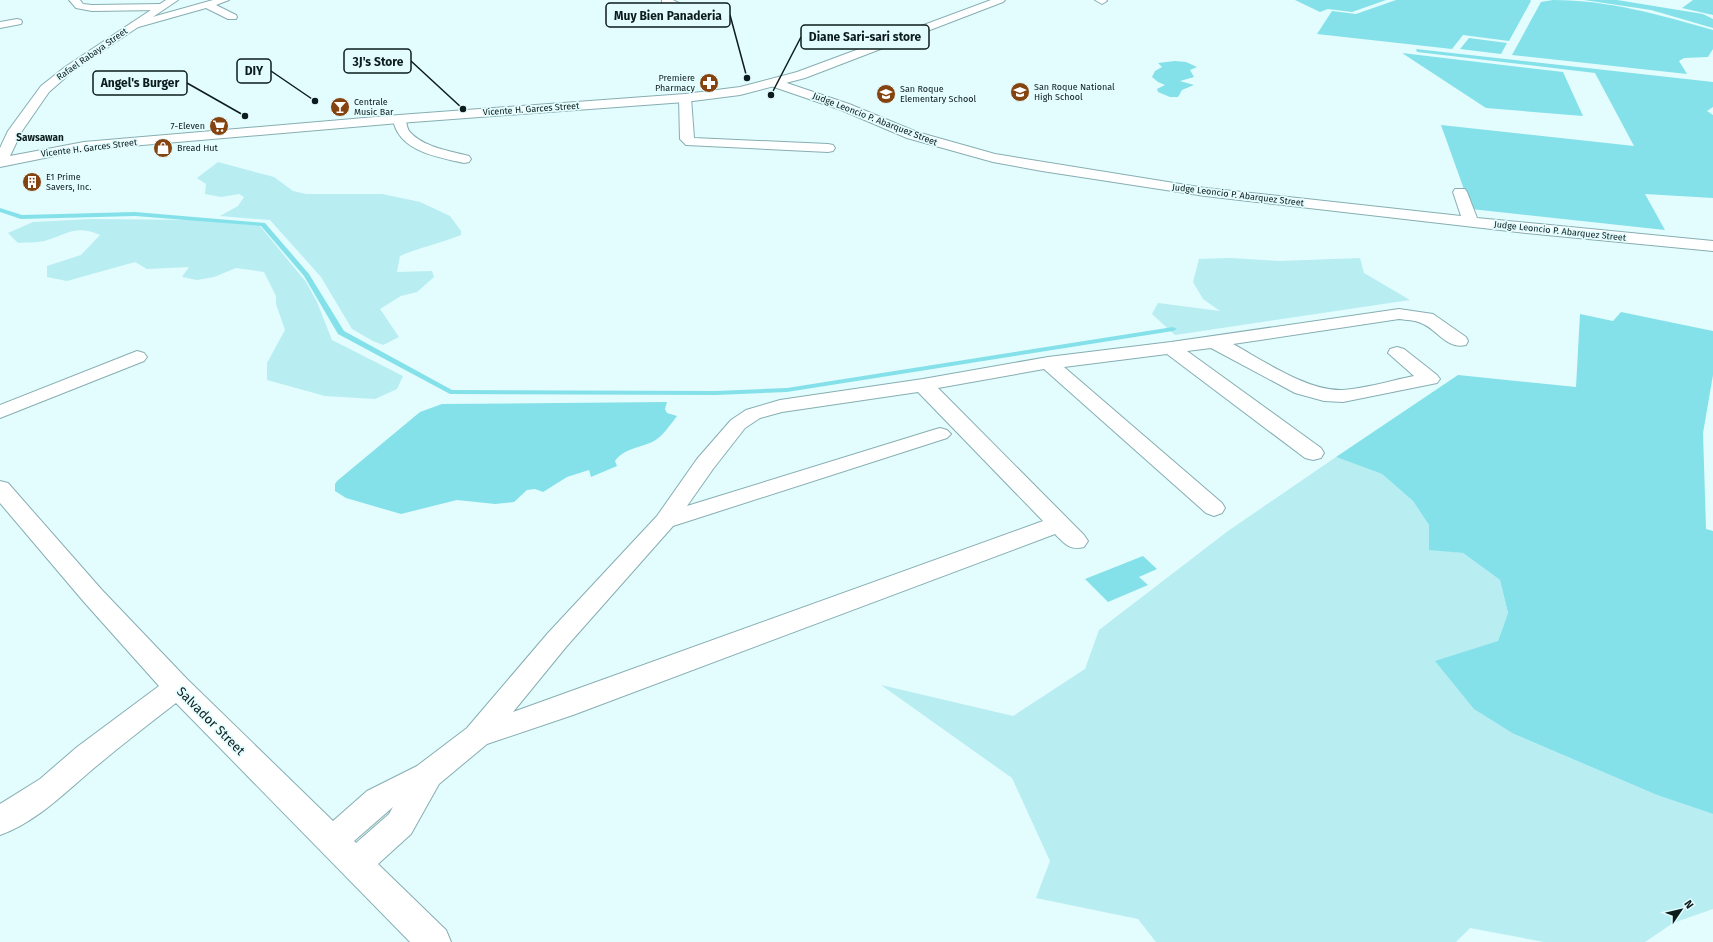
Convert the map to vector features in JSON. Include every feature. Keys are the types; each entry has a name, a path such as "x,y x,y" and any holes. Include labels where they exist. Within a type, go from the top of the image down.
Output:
{"street":[{"path":"74,0 80,6 88,8 161,8"},
{"name":"Rafael Rabaya Street","path":"0,163 15,131 45,89 69,69 173,0"},
{"path":"135,25 224,0"},
{"path":"668,0 666,1 683,8"},
{"name":"Vicente H. Garces Street","path":"0,163 22,157 84,146 684,98 740,91 801,75 1000,0"},
{"path":"207,5 232,17"},
{"path":"157,19 172,28"},
{"path":"0,25 17,22"},
{"name":"Judge Leoncio P. Abarquez Street","path":"775,83 845,107 912,135 1000,159 1097,176 1197,190 1471,222 1713,246"},
{"path":"684,98 687,139 691,142 828,148"},
{"path":"399,120 401,130 410,139 422,146 464,159"},
{"path":"1460,192 1471,222"},
{"path":"332,841 378,800 428,775 477,736 557,640 664,521 738,424 753,414 780,406 923,385 1048,363 1171,348 1399,314 1427,318 1459,341"},
{"path":"1213,341 1302,389 1324,395 1343,396 1430,379 1397,353"},
{"path":"1171,348 1313,453"},
{"path":"0,412 137,357"},
{"path":"1048,363 1214,508"},
{"path":"477,736 1068,532 923,385"},
{"path":"664,521 940,434"},
{"name":"Salvador Street","path":"0,488 93,596 177,687 434,942"},
{"path":"0,821 52,788 87,756 177,687"},
{"path":"355,864 400,824 428,775"}],"shaded area":[{"path":"1295,0 1386,0 1352,12 1328,9 1320,12"},
{"path":"1396,0 1531,1 1509,41 1463,35 1452,49 1317,34 1332,11 1356,14"},
{"path":"1553,0 1594,3 1634,9 1713,30 1713,49 1708,57 1684,58 1679,61 1687,74 1512,55 1541,2"},
{"path":"1584,0 1617,0 1703,14 1713,19 1713,28 1651,10"},
{"path":"1693,0 1713,0 1713,15 1682,8"},
{"path":"1469,38 1507,43 1501,54 1460,49"},
{"path":"1416,49 1713,82 1713,107 1707,111 1713,115 1713,198 1645,194 1665,230 1471,209 1441,125 1634,146 1595,73 1417,52"},
{"path":"1402,53 1563,72 1583,116 1486,108"},
{"path":"1175,61 1186,62 1197,67 1190,70 1194,77 1180,81 1194,85 1182,90 1178,97 1170,97 1158,92 1157,89 1165,85 1152,77 1155,71 1162,67 1158,63"},
{"path":"218,162 274,177 293,191 306,194 382,194 420,202 450,216 461,231 461,235 400,256 397,272 432,271 434,277 417,292 401,296 380,309 399,337 383,345 352,329 321,277 270,220 220,216 238,206 244,197 239,194 221,197 205,194 206,184 197,178"},
{"path":"91,219 202,220 260,226 306,282 317,302 332,340 403,376 397,389 375,399 325,396 267,380 267,363 285,330 276,304 276,296 264,272 236,268 214,277 197,280 182,277 189,267 147,269 135,262 67,281 47,277 47,266 81,255 100,235 84,230 77,230 44,241 18,243 8,233 33,222"},
{"path":"1230,258 1280,261 1360,258 1364,273 1410,300 1175,335 1152,314 1158,303 1220,311 1203,299 1193,282 1199,259"},
{"path":"1621,312 1713,331 1713,375 1703,433 1706,529 1713,531 1713,814 1657,795 1514,734 1474,709 1435,661 1498,641 1508,613 1500,580 1463,553 1429,550 1429,525 1413,501 1382,474 1336,457 1458,375 1576,387 1580,314 1613,321"},
{"path":"667,402 665,409 667,413 677,416 660,437 654,441 623,453 615,461 617,466 591,477 589,470 567,477 543,492 535,489 527,490 514,502 495,504 457,500 401,514 346,498 335,491 335,484 337,481 420,412 442,404"},
{"path":"1336,457 1382,474 1413,501 1429,525 1430,549 1463,553 1500,580 1508,613 1498,641 1514,734 1657,795 1713,814 1713,909 1673,923 1645,942 1544,942 1470,928 1456,942 1156,942 1138,919 1036,898 1050,861 1012,778 881,685 1013,716 1085,669 1099,630 1228,531"},
{"path":"1143,556 1157,569 1139,577 1148,585 1108,602 1085,579"}],"waterway":[{"path":"0,210 21,217 135,214 263,224 307,275 341,332 450,392 716,393 787,390 1173,329"}],"place":[{"name":"Muy Bien Panaderia","path":"747,78"},
{"name":"Premiere Pharmacy","path":"709,83"},
{"name":"San Roque National High School","path":"1020,92"},
{"name":"San Roque Elementary School","path":"886,94"},
{"name":"Diane Sari-sari store","path":"771,95"},
{"name":"DIY","path":"315,101"},
{"name":"Centrale Music Bar","path":"340,107"},
{"name":"3J's Store","path":"463,109"},
{"name":"Angel's Burger","path":"245,116"},
{"name":"7-Eleven","path":"219,126"},
{"name":"Bread Hut","path":"163,148"},
{"name":"E1 Prime Savers, Inc.","path":"32,182"}],"district":[{"name":"Sawsawan","path":"40,138"}]}
